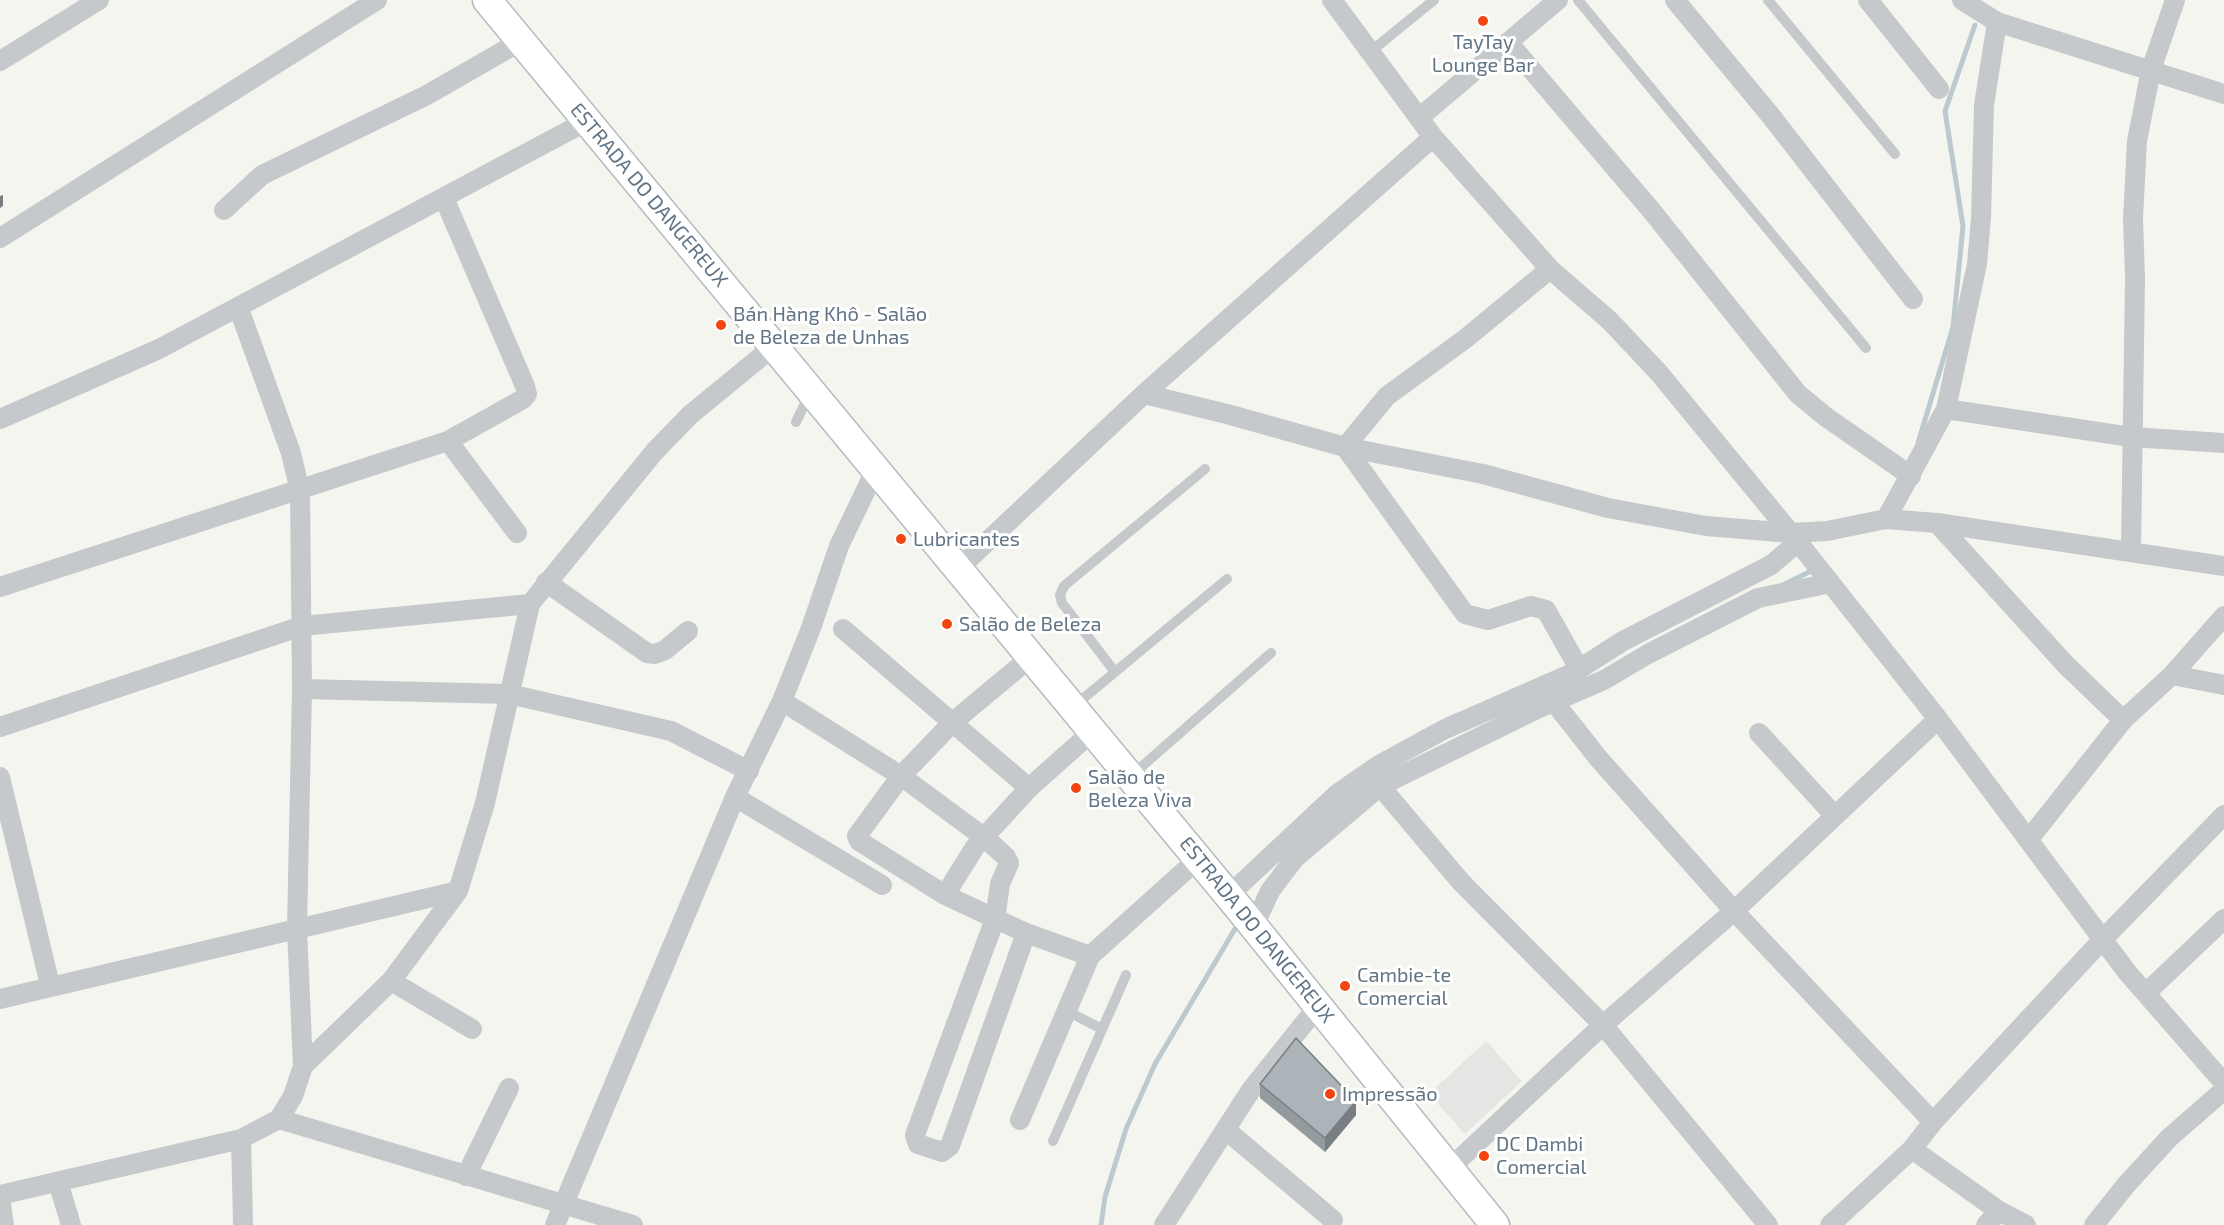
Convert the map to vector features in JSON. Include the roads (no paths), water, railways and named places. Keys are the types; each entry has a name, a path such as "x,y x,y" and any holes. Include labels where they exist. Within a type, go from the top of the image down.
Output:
{"main road":[{"name":"ESTRADA DO DANGEREUX","path":"487,0 1243,913 1495,1225"}],"street":[{"path":"0,61 99,0"},
{"path":"0,238 377,0"},
{"path":"1332,0 1433,137 1550,269 1610,321 1659,373 1795,537 1938,718 2146,993 2224,1083"},
{"path":"1419,118 1558,0"},
{"path":"1675,0 1770,116 1913,299"},
{"path":"1868,0 1938,89"},
{"path":"1962,0 1997,22 2224,94"},
{"path":"2131,550 2137,141 2151,70 2175,0"},
{"path":"1886,519 1946,409 1977,264 1981,218 1984,105 1997,22"},
{"path":"224,210 262,175 427,95 521,41"},
{"path":"1508,42 1651,210 1798,394 1826,417 1911,476"},
{"path":"0,419 159,349 239,309 587,121"},
{"path":"958,569 1144,394 1433,137"},
{"path":"0,587 448,441 523,399 527,394 444,198"},
{"path":"1345,447 1387,396 1465,339 1550,269"},
{"path":"4,1225 0,1197 241,1139 279,1119 293,1096 303,1066 297,929 302,689 300,491 291,453 239,309"},
{"path":"303,1066 391,981 458,891 485,803 530,604 655,451 690,415 774,346"},
{"path":"1144,394 1227,414 1345,447 1483,474 1641,514 1706,526 1795,537 1886,519 1937,523 2131,550 2224,566"},
{"path":"1946,409 2131,437 2224,443"},
{"path":"448,441 517,533"},
{"path":"1345,447 1465,614 1488,620 1531,606 1546,610 1577,665 1576,669"},
{"path":"555,1225 735,797 782,701 811,628 839,546 876,469"},
{"path":"1937,523 2053,651 2123,720"},
{"path":"1243,913 1337,794 1379,765 1445,729 1576,669 1623,641 1771,565 1795,537"},
{"path":"546,582 647,653 655,654 666,650 688,631"},
{"path":"1243,913 1270,891 1294,858 1380,786 1604,680 1648,654 1758,598 1831,583"},
{"path":"0,727 302,626 530,604"},
{"path":"2029,839 2123,720 2172,675 2224,616"},
{"path":"843,629 1029,788"},
{"path":"1031,657 953,722 901,776 857,836 859,841 945,895 1026,933 1090,956"},
{"path":"2172,675 2224,685"},
{"path":"302,689 509,694 670,731 749,771"},
{"path":"782,701 800,715 901,776 985,838 1009,863 1000,884 995,919 915,1135 918,1144 942,1152 950,1146 1026,933"},
{"path":"1554,702 1599,759 1734,911 1933,1122"},
{"path":"1449,1168 1603,1025 1734,911 1938,718"},
{"path":"945,895 968,856 1029,788 1093,731"},
{"path":"1759,733 1834,815"},
{"path":"0,777 50,985"},
{"path":"1380,786 1461,882 1603,1025 1768,1225"},
{"path":"735,797 882,885"},
{"path":"1830,1225 1912,1149 1933,1122 2104,938 2224,814"},
{"path":"1020,1120 1090,956 1198,859"},
{"path":"0,999 50,985 458,891"},
{"path":"2146,993 2224,919"},
{"path":"391,981 472,1029"},
{"path":"1164,1225 1257,1082 1318,1006"},
{"path":"466,1176 509,1088"},
{"path":"2094,1225 2126,1185 2169,1138 2224,1090"},
{"path":"279,1119 633,1225"},
{"path":"1226,1130 1333,1220"},
{"path":"241,1139 243,1225"},
{"path":"1912,1149 1993,1218 2026,1225"},
{"path":"58,1182 71,1225"}],"lane":[{"path":"1370,52 1434,0"},
{"path":"1578,0 1866,348"},
{"path":"1768,0 1895,154"},
{"path":"796,422 811,391"},
{"path":"1115,672 1062,603 1060,595 1064,586 1205,469"},
{"path":"1073,707 1227,579"},
{"path":"1130,776 1271,653"},
{"path":"1053,1142 1126,975"},
{"path":"1066,1011 1102,1029"}],"waterway":[{"path":"1918,443 1953,327 1963,226 1945,111 1975,25"},
{"path":"1783,585 1811,571"},
{"path":"1317,827 1360,791"},
{"path":"1101,1225 1105,1197 1126,1129 1155,1064 1239,922"}],"place":[{"name":"TayTay Lounge Bar","path":"1483,21"},
{"name":"Bán Hàng Khô - Salão de Beleza de Unhas","path":"721,325"},
{"name":"Lubricantes","path":"901,539"},
{"name":"Salão de Beleza","path":"947,624"},
{"name":"Salão de Beleza Viva","path":"1076,788"},
{"name":"Cambie-te Comercial","path":"1345,986"},
{"name":"Impressão","path":"1330,1094"},
{"name":"DC Dambi Comercial","path":"1484,1156"}]}
